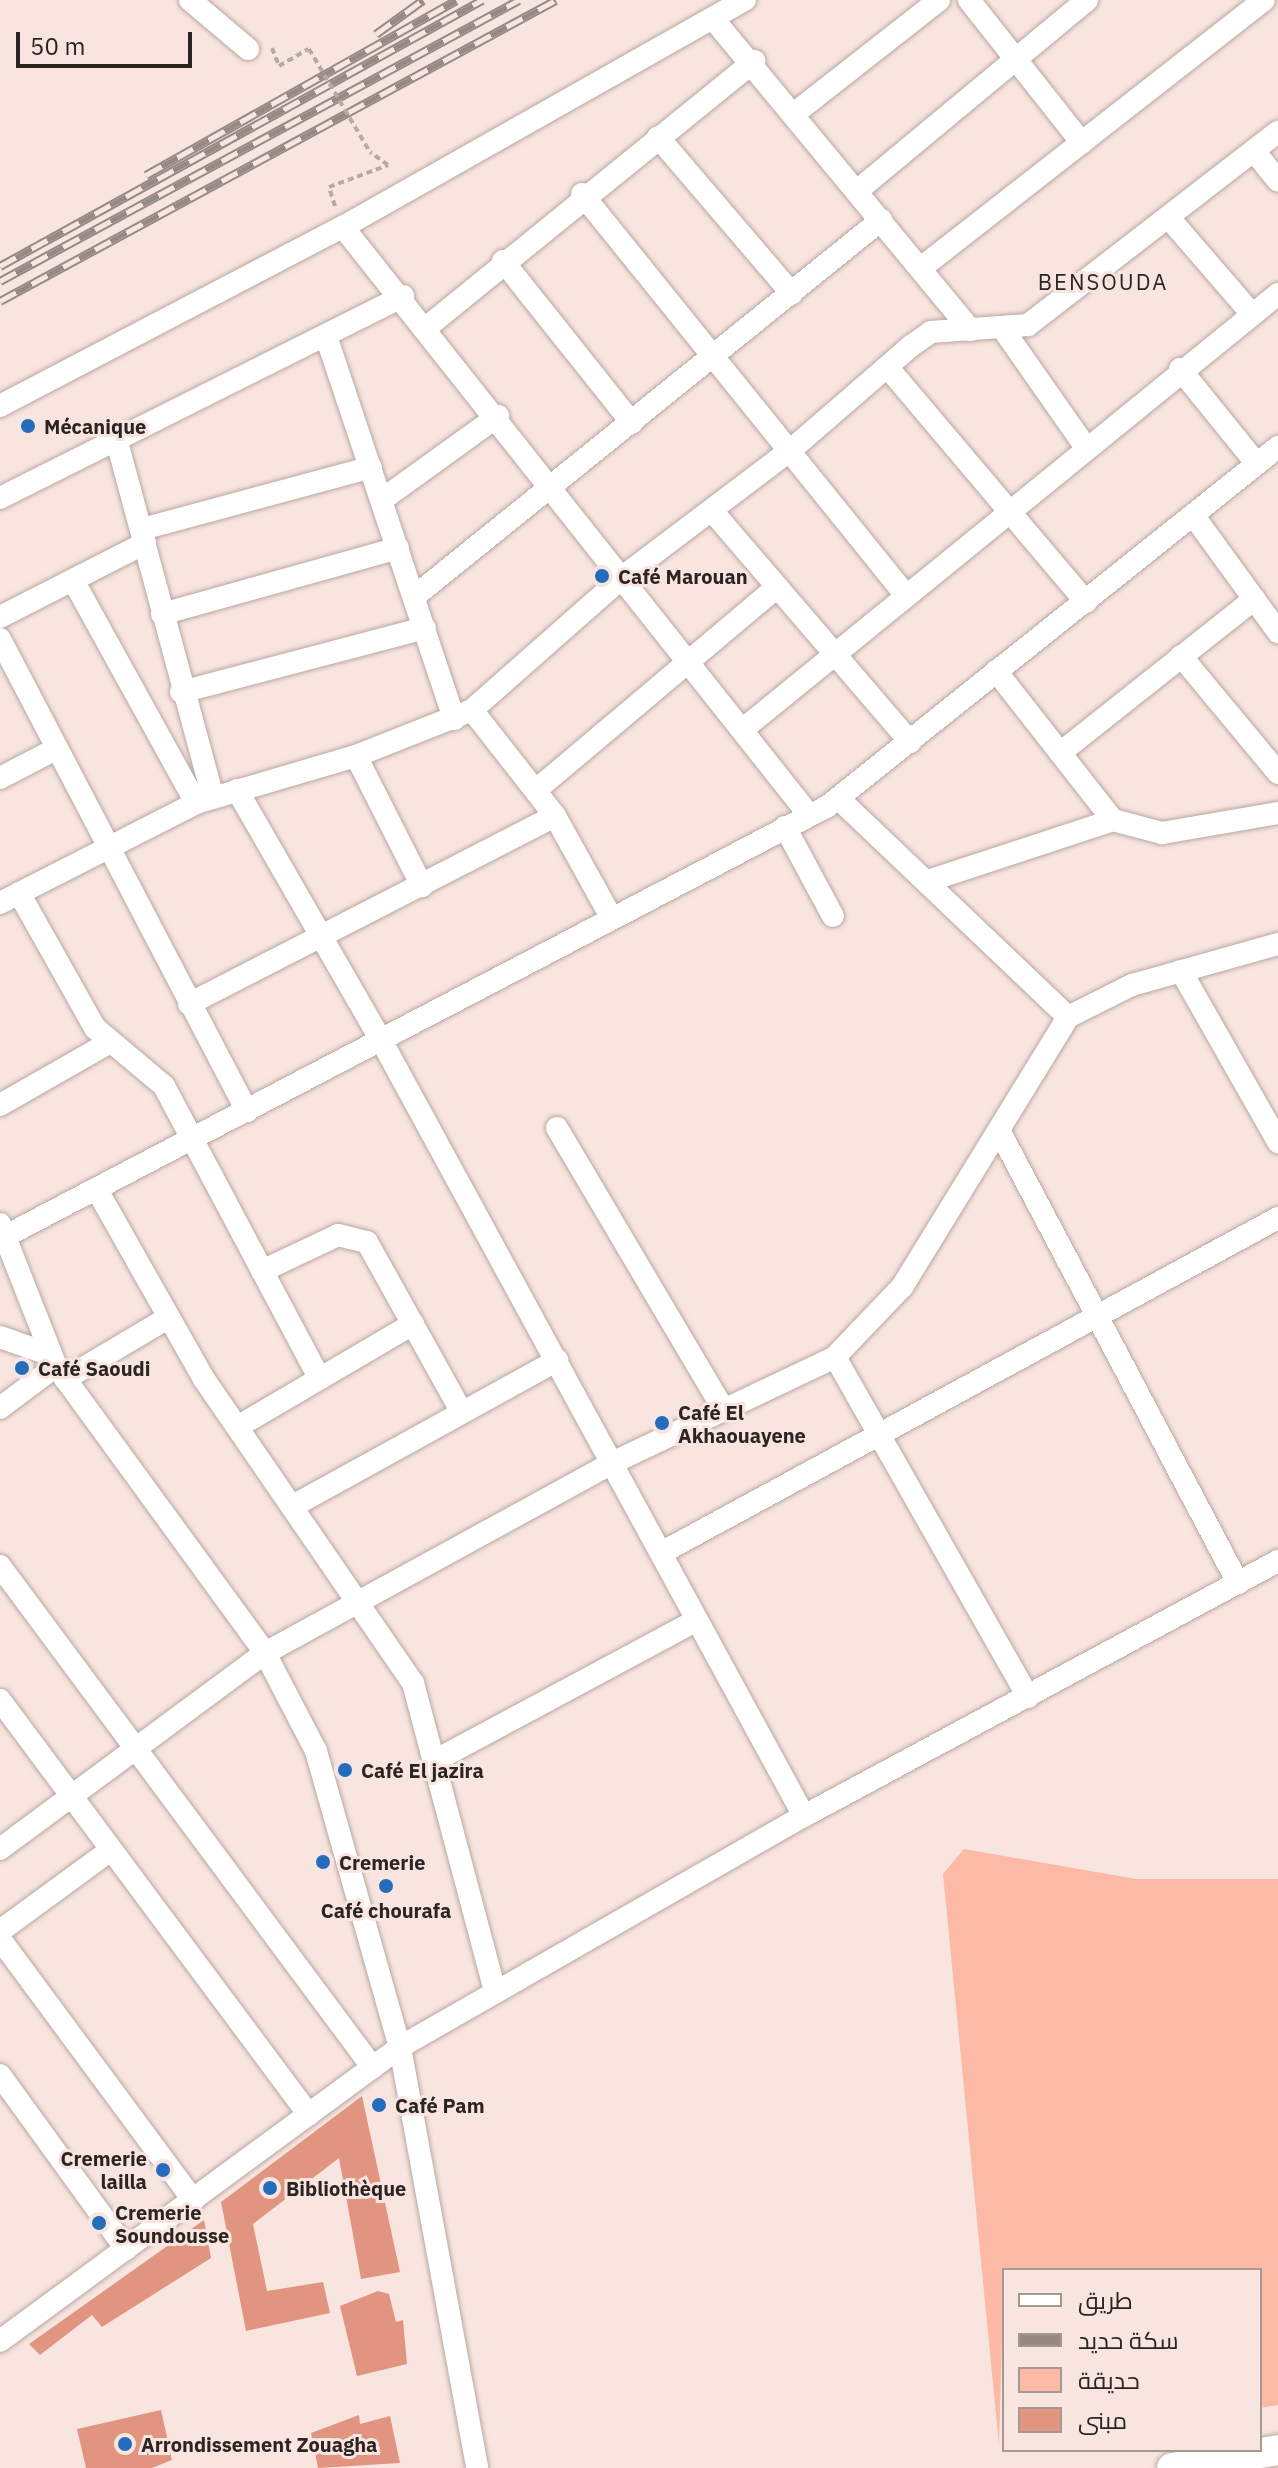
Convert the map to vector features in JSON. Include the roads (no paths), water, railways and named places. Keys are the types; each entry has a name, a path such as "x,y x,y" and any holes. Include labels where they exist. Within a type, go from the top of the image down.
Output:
{"main road":[{"path":"1172,2468 1278,2450"}],"street":[{"path":"190,0 258,46"},
{"path":"0,406 343,227 715,21 745,0"},
{"path":"795,113 939,0"},
{"path":"969,0 1082,143"},
{"path":"857,191 1087,0"},
{"path":"921,268 1264,0"},
{"path":"715,21 754,61 971,330"},
{"path":"427,327 582,194 754,61"},
{"path":"319,1378 154,1072 107,1044 9,898 204,800 356,756 463,714 624,576 713,512 931,332 1005,332 1028,325 1278,132"},
{"path":"658,137 792,294"},
{"path":"1254,151 1278,181"},
{"path":"582,194 718,354 904,593"},
{"path":"1169,218 1251,313"},
{"path":"415,596 554,488 881,220"},
{"path":"343,227 403,296 809,815"},
{"path":"503,261 632,423"},
{"path":"742,730 1006,508 1278,294"},
{"path":"0,498 403,296"},
{"path":"1005,332 1084,445"},
{"path":"326,336 425,628 463,714 536,790 555,816 611,917"},
{"path":"889,369 1086,602"},
{"path":"1180,369 1257,464"},
{"path":"383,499 498,416"},
{"path":"116,438 144,536 204,800"},
{"path":"477,2468 400,2047 327,1779 265,1653 57,1367 2,1232 97,1190 838,798 1278,447"},
{"path":"0,617 73,580 144,536 371,467"},
{"path":"713,512 830,655 910,742"},
{"path":"1193,515 1254,599 1275,621"},
{"path":"162,614 398,548"},
{"path":"73,580 204,800"},
{"path":"536,790 685,658 777,587"},
{"path":"1060,753 1254,599"},
{"path":"181,692 425,628"},
{"path":"0,639 106,847 247,1111"},
{"path":"1181,656 1278,773"},
{"path":"996,671 1113,820"},
{"path":"0,778 56,749"},
{"path":"356,756 422,886"},
{"path":"237,790 381,1040 804,1816"},
{"path":"838,798 1068,1017"},
{"path":"928,881 1113,820 1162,833 1278,813"},
{"path":"189,1004 323,939 555,816"},
{"path":"785,827 833,916"},
{"path":"0,1849 265,1653 612,1463 722,1407 835,1357 879,1318 1001,1134 1026,1075 1068,1017 1132,985 1278,944"},
{"path":"1181,971 1278,1142"},
{"path":"0,1105 107,1044"},
{"path":"557,1128 722,1407"},
{"path":"1001,1134 1238,1583"},
{"path":"97,1190 166,1319 413,1683 438,1759 495,1992"},
{"path":"661,1553 875,1432 1278,1218"},
{"path":"262,1271 338,1235 359,1236 461,1411"},
{"path":"0,1408 57,1367 166,1319"},
{"path":"239,1426 413,1324"},
{"path":"0,1337 57,1367"},
{"path":"835,1357 1028,1697"},
{"path":"293,1506 557,1360"},
{"path":"0,2341 400,2047 804,1816 1278,1561"},
{"path":"0,1566 373,2068"},
{"path":"438,1759 695,1621"},
{"path":"0,1700 108,1852 309,2115"},
{"path":"0,1931 108,1852"},
{"path":"0,1939 193,2200"},
{"path":"0,2075 126,2249"}],"railway":[{"path":"376,34 423,0"},
{"path":"146,175 456,0"},
{"path":"0,266 482,0"},
{"path":"0,281 519,0"},
{"path":"0,301 556,0"}],"place":[{"name":"Mécanique","path":"28,426"},
{"name":"Café Marouan","path":"602,576"},
{"name":"Café Saoudi","path":"22,1368"},
{"name":"Café El Akhaouayene","path":"662,1423"},
{"name":"Café El jazira","path":"345,1770"},
{"name":"Cremerie","path":"323,1862"},
{"name":"Café chourafa","path":"386,1886"},
{"name":"Café Pam","path":"379,2105"},
{"name":"Cremerie lailla","path":"163,2170"},
{"name":"Bibliothèque","path":"270,2188"},
{"name":"Cremerie Soundousse","path":"99,2223"},
{"name":"Arrondissement Zouagha","path":"125,2444"}],"district":[{"name":"BENSOUDA","path":"1103,282"}]}
